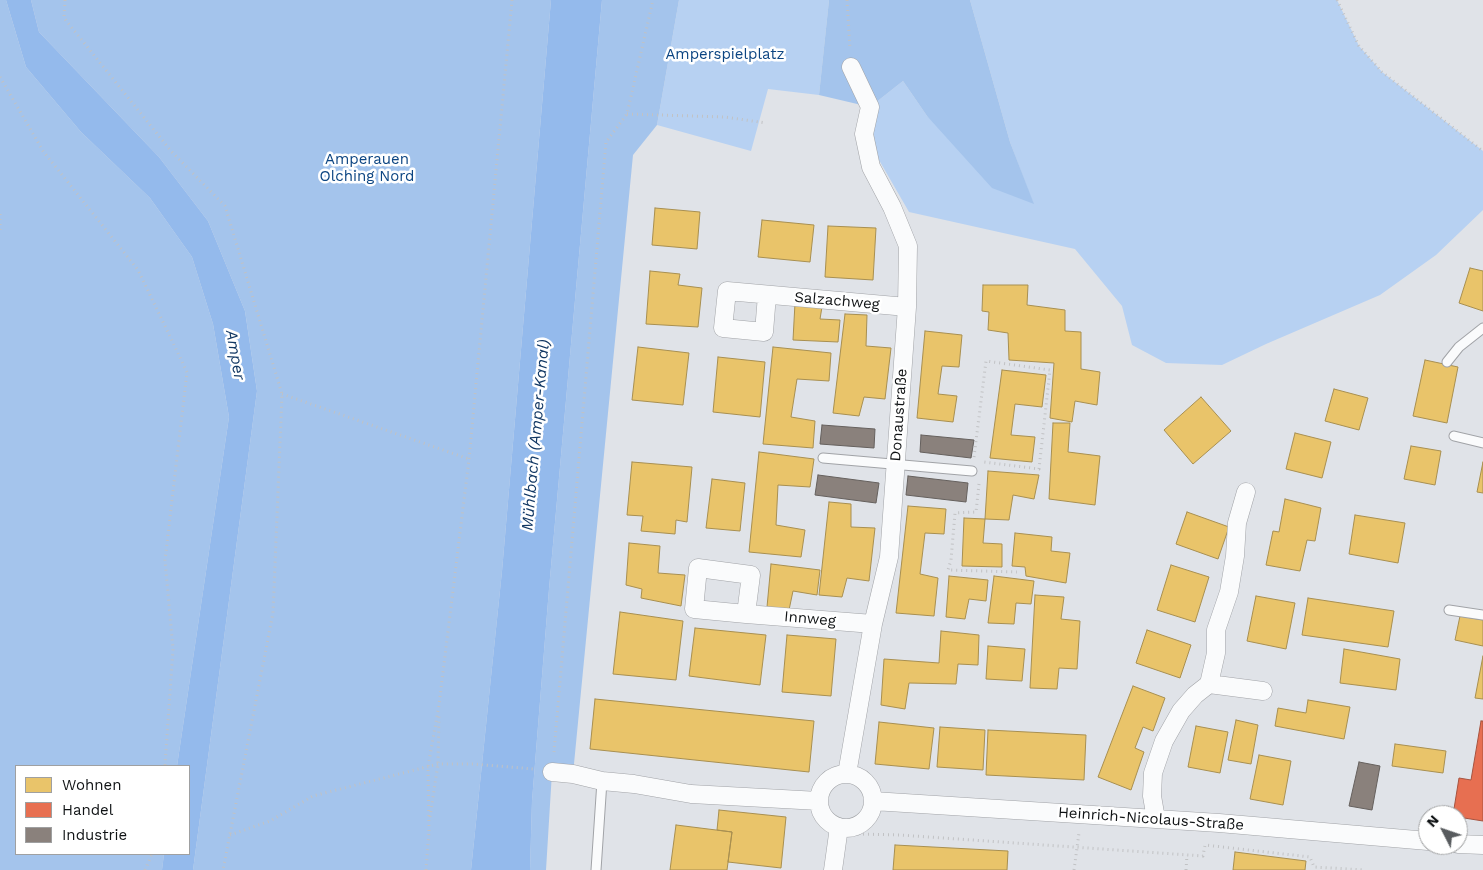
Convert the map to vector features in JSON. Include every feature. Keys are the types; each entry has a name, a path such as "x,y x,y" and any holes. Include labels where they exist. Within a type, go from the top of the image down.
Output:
{"street":[{"name":"Donaustraße","path":"847,774 888,556 907,307 908,246 892,208 871,168 864,134 870,107 851,67"},
{"name":"Salzachweg","path":"766,295 907,307"},
{"path":"1156,819 1152,796 1153,773 1164,741 1181,712 1195,695 1209,684 1216,653 1216,630 1229,592 1235,556 1237,523 1246,492"},
{"name":"Innweg","path":"746,614 874,624"},
{"path":"1209,684 1264,691"},
{"path":"546,770 602,781 634,784 691,794 819,801"},
{"path":"847,774 859,777 867,784 871,791 873,801 868,816 860,824 838,831 820,810 821,790 828,781 837,775 847,774"},
{"name":"Heinrich-Nicolaus-Straße","path":"873,801 1219,823 1418,840"},
{"path":"834,870 838,831"},
{"path":"1468,844 1483,845"}],"lane":[{"path":"1447,362 1459,347 1483,328"},
{"path":"1454,436 1483,443"},
{"path":"824,458 972,471"},
{"path":"1449,610 1483,614"},
{"path":"596,870 602,781"}],"path":[{"path":"65,0 64,18 171,150 225,206 282,394 272,613 223,870"},
{"path":"429,831 428,767 439,705 469,459 512,0"},
{"path":"230,835 270,821 313,796 438,764 473,764 546,770 606,142 627,114 654,0"},
{"path":"847,0 851,67"},
{"path":"1337,0 1359,46 1382,72 1483,152"},
{"path":"0,77 43,151 138,270 187,372 165,560 173,649 165,765"},
{"path":"627,114 725,117 766,122"},
{"path":"0,214 0,232"},
{"path":"974,461 1039,469 1050,370 986,361 972,471 981,474 976,512 955,513 951,560 948,570 1017,572"},
{"path":"282,394 469,459"},
{"path":"426,870 433,794 438,764 439,705"},
{"path":"1074,870 1081,814"},
{"path":"838,831 1203,856 1205,845 1310,857 1314,867 1365,870"},
{"path":"145,870 152,855"},
{"path":"1186,870 1187,855"}],"green space":[{"path":"0,0 6,0 26,67 81,132 150,198 192,257 213,324 229,417 177,765 15,765 15,855 164,855 162,870 0,870"},
{"name":"Amperauen Olching Nord","path":"31,0 551,0 502,571 471,870 193,870 257,391 245,311 208,221 159,157 39,32"},
{"path":"602,0 679,0 657,125 633,155 573,774 552,772 546,870 530,870 532,801 549,589"},
{"name":"Amperspielplatz","path":"679,0 829,0 819,95 768,89 751,151 657,125"},
{"path":"829,0 970,0 1010,142 1034,204 992,188 927,116 903,81 870,107 819,95"},
{"path":"970,0 1337,0 1359,46 1382,72 1483,151 1483,210 1436,255 1380,295 1222,365 1166,363 1132,345 1122,306 1075,249 909,212 864,134 870,107 903,81 927,116 1033,203 1010,142"}],"water":[{"name":"Amper","path":"6,0 31,0 39,32 159,157 208,221 245,311 257,391 193,870 162,870 164,855 190,855 190,765 177,765 229,417 213,324 192,257 150,198 81,132 26,67"},
{"name":"Mühlbach (Amper-Kanal)","path":"551,0 602,0 549,589 532,801 530,870 471,870 502,571"}],"building: Wohnen":[{"path":"655,208 700,212 697,249 652,245"},
{"path":"762,220 814,225 810,262 758,257"},
{"path":"828,226 876,228 873,280 825,277"},
{"path":"1470,268 1483,271 1483,311 1459,303"},
{"path":"650,271 680,274 678,285 702,288 698,327 646,324"},
{"path":"983,285 1028,285 1027,305 1065,310 1065,331 1081,332 1081,369 1100,372 1097,405 1075,401 1072,422 1050,418 1054,363 1009,360 1008,333 988,330 989,312 982,311"},
{"path":"795,303 822,307 820,319 840,320 838,342 793,340"},
{"path":"845,314 867,315 866,346 891,348 885,399 864,397 859,416 833,413"},
{"path":"925,331 962,335 959,367 942,366 938,394 957,396 953,422 917,418"},
{"path":"638,347 689,353 683,405 632,400"},
{"path":"773,347 831,353 829,381 797,379 791,417 815,421 813,448 763,444"},
{"path":"718,357 765,362 760,417 713,412"},
{"path":"1425,360 1458,367 1447,423 1413,416"},
{"path":"1002,370 1046,375 1042,407 1015,404 1011,435 1035,437 1032,462 990,458"},
{"path":"1334,389 1368,398 1359,430 1325,421"},
{"path":"1201,397 1231,431 1193,464 1164,430"},
{"path":"1053,423 1070,423 1068,452 1100,456 1095,505 1049,499"},
{"path":"1295,433 1331,442 1322,478 1286,469"},
{"path":"1411,446 1441,451 1435,485 1404,479"},
{"path":"759,452 814,459 810,487 778,485 776,525 805,530 801,557 749,552"},
{"path":"632,462 692,467 687,522 676,520 675,534 641,531 643,516 627,515"},
{"path":"1483,462 1483,493 1477,492"},
{"path":"988,471 1039,475 1034,499 1013,495 1009,520 985,519"},
{"path":"712,479 745,483 740,531 706,528"},
{"path":"1285,499 1321,508 1315,541 1307,540 1300,571 1266,565 1273,531 1279,532"},
{"path":"829,502 851,504 851,527 875,528 869,581 847,578 842,597 819,595"},
{"path":"908,506 946,509 944,534 925,533 920,574 938,578 934,616 896,613"},
{"path":"1187,512 1229,527 1218,559 1176,544"},
{"path":"1355,515 1405,523 1398,563 1349,554"},
{"path":"964,518 985,519 983,543 1002,544 1002,567 962,566"},
{"path":"1015,533 1052,537 1051,551 1070,553 1066,583 1026,576 1025,567 1012,566"},
{"path":"629,543 660,546 658,573 685,575 681,606 641,598 642,589 626,585"},
{"path":"771,564 820,570 817,595 793,591 789,610 767,607"},
{"path":"1171,565 1209,577 1195,622 1157,610"},
{"path":"949,576 988,580 986,601 969,599 965,619 946,617"},
{"path":"994,576 1034,581 1031,604 1016,603 1014,624 988,623"},
{"path":"1035,595 1064,597 1061,619 1080,621 1077,669 1059,668 1057,689 1030,688"},
{"path":"1256,596 1295,603 1286,649 1247,641"},
{"path":"1308,598 1394,611 1388,647 1302,635"},
{"path":"620,612 683,621 676,680 613,674"},
{"path":"1460,616 1483,620 1483,646 1455,640"},
{"path":"695,628 766,635 760,685 689,676"},
{"path":"1147,630 1191,645 1180,678 1136,663"},
{"path":"941,631 979,635 978,665 958,664 956,684 909,683 905,709 881,705 884,659 939,663"},
{"path":"787,635 836,639 831,696 782,692"},
{"path":"988,646 1025,649 1022,681 986,679"},
{"path":"1344,649 1400,659 1396,690 1340,683"},
{"path":"1483,656 1483,699 1475,698"},
{"path":"1133,686 1165,698 1153,731 1143,727 1135,748 1144,752 1131,790 1098,777"},
{"path":"595,699 814,721 809,772 590,749"},
{"path":"1308,700 1350,707 1344,739 1275,726 1278,708 1306,713"},
{"path":"1236,720 1258,725 1251,764 1228,760"},
{"path":"879,722 934,728 929,769 875,764"},
{"path":"1196,726 1228,732 1220,773 1188,767"},
{"path":"940,727 985,730 983,770 937,767"},
{"path":"988,730 1086,735 1084,780 986,775"},
{"path":"1395,744 1446,751 1443,773 1392,766"},
{"path":"1259,755 1291,761 1283,805 1250,799"},
{"path":"719,810 786,817 781,868 728,862 732,832 717,830"},
{"path":"676,825 732,832 727,870 670,870"},
{"path":"895,845 1008,851 1007,870 893,870"},
{"path":"1235,852 1306,861 1305,870 1233,870"}],"building: Handel":[{"path":"1481,721 1483,721 1483,821 1468,819 1468,805 1455,805 1459,778 1471,780"}],"building: Industrie":[{"path":"822,425 875,429 874,448 820,444"},
{"path":"921,435 974,440 971,458 920,452"},
{"path":"818,475 879,483 876,503 815,495"},
{"path":"908,476 968,483 966,502 906,495"},
{"path":"1359,762 1380,766 1372,810 1349,806"}]}
